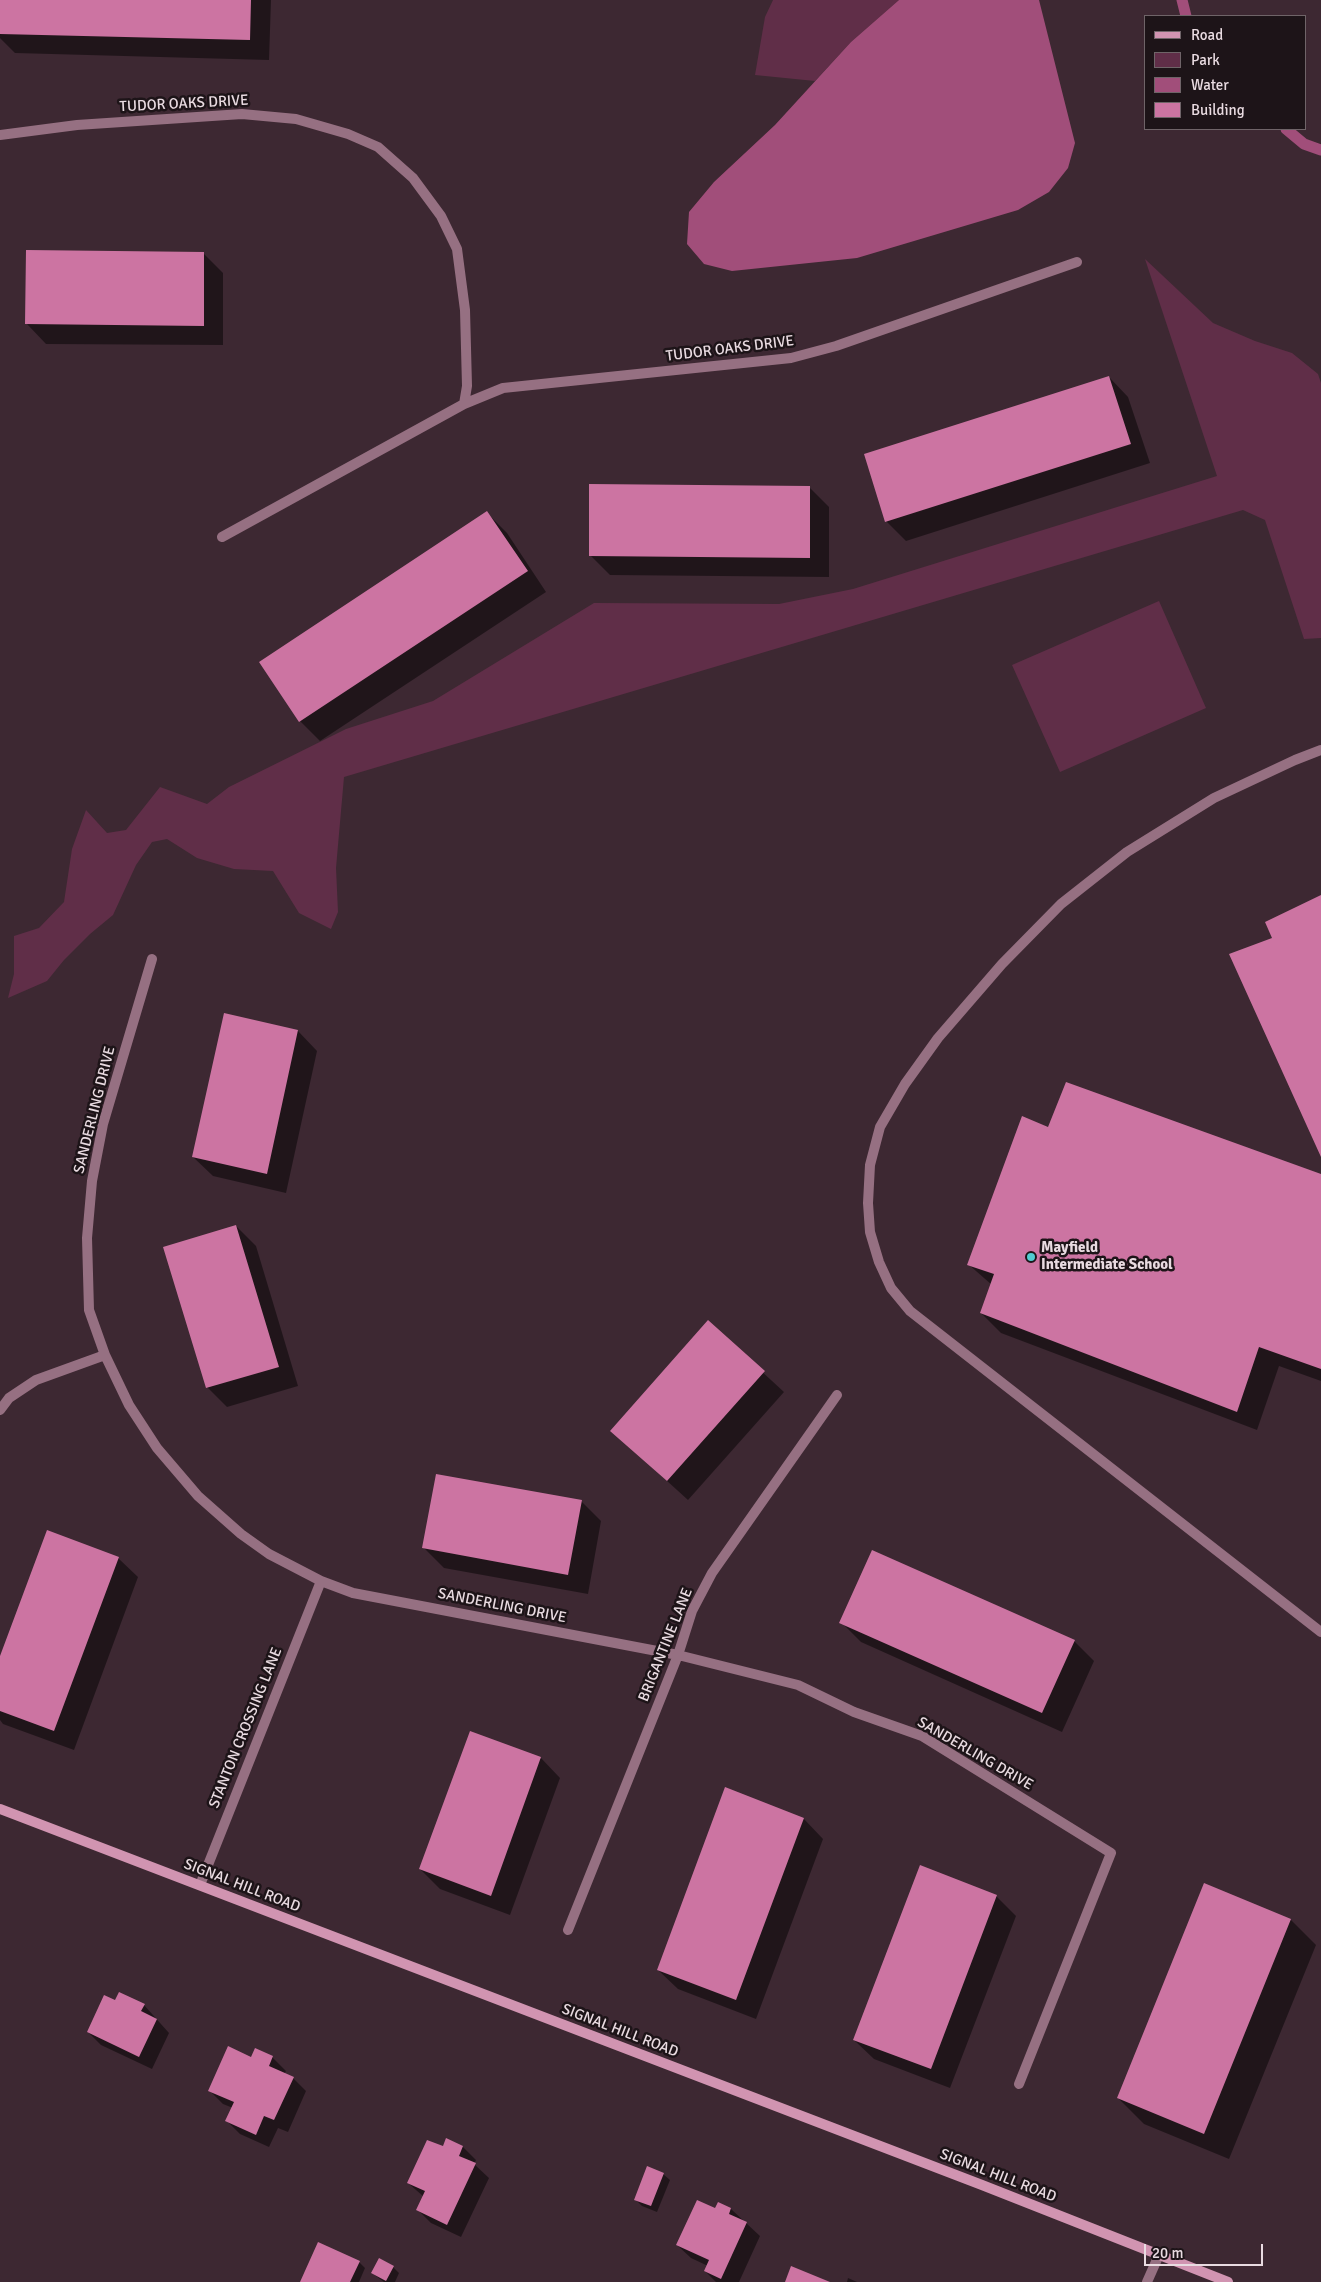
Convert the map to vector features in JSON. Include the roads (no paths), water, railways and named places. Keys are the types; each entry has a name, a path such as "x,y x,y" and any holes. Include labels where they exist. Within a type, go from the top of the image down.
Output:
{"main road":[{"name":"SIGNAL HILL ROAD","path":"0,1809 1228,2282"}],"street":[{"name":"TUDOR OAKS DRIVE","path":"0,135 76,125 242,114 296,119 348,134 378,147 413,178 441,216 456,249 465,310 467,386 464,404"},
{"name":"TUDOR OAKS DRIVE","path":"222,537 464,404 503,388 791,358 836,346 1077,262"},
{"path":"1321,750 1295,760 1214,798 1127,852 1061,904 1002,964 963,1008 938,1038 905,1084 880,1127 870,1165 868,1203 870,1232 878,1262 891,1288 910,1311 1321,1632"},
{"name":"SANDERLING DRIVE","path":"152,959 103,1124 92,1181 87,1238 89,1310 105,1355 134,1412 157,1448 198,1496 241,1534 269,1554 321,1581 353,1593 678,1655 798,1685 854,1712 922,1736 1110,1852 1019,2084"},
{"path":"0,1410 10,1398 36,1380 105,1355"},
{"name":"BRIGANTINE LANE","path":"568,1930 678,1655 692,1611 712,1573 837,1395"},
{"name":"STANTON CROSSING LANE","path":"200,1885 321,1581"},
{"path":"1147,2282 1159,2255"}],"water":[{"path":"899,0 1039,0 1075,143 1068,168 1049,192 1018,210 857,258 732,271 704,264 687,244 689,212 714,182 775,125 851,42"}],"waterway":[{"path":"1182,0 1186,15"},
{"path":"1287,130 1304,144 1321,150"}],"place":[{"name":"Mayfield Intermediate School","path":"1031,1257"}]}
